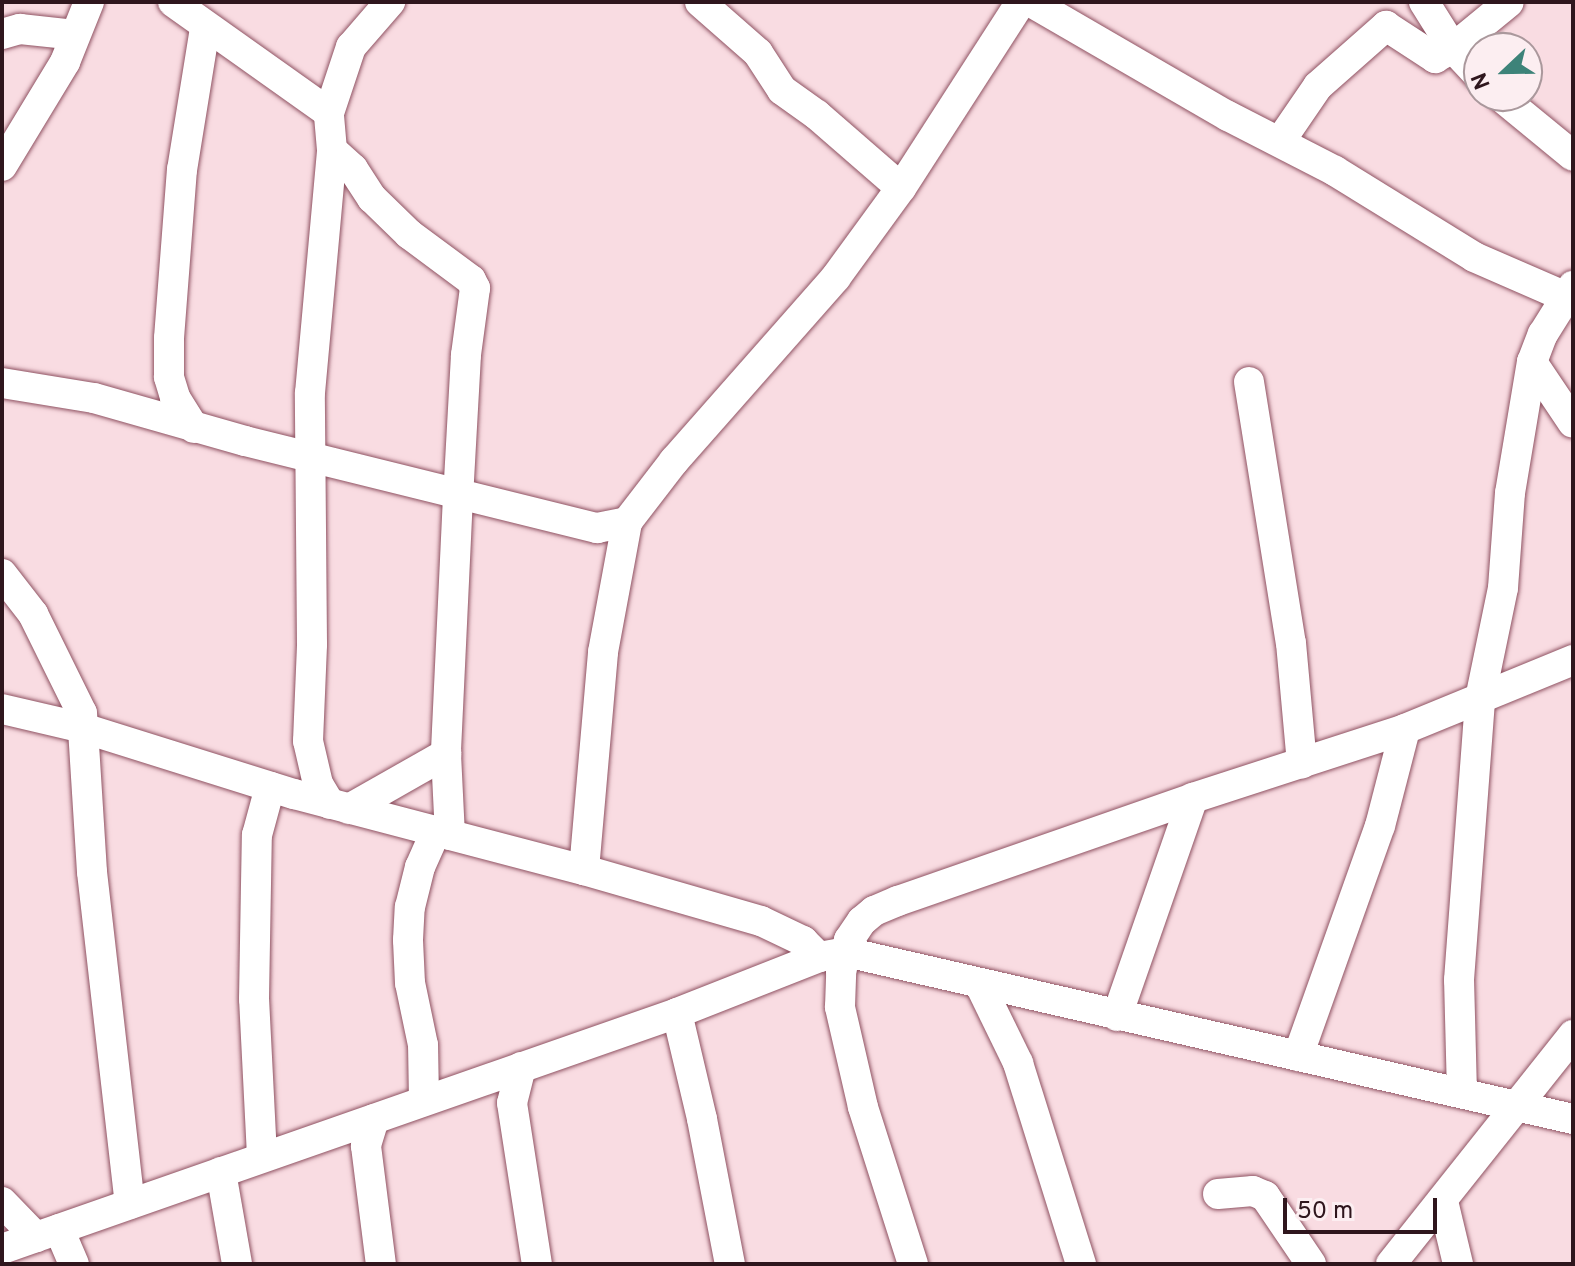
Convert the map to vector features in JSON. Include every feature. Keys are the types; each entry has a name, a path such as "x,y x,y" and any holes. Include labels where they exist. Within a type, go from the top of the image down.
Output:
{"street":[{"path":"2,166 65,62 89,2"},
{"path":"173,2 205,28 329,113"},
{"path":"339,806 318,784 308,741 312,644 312,339 332,150 329,113 351,47 390,2"},
{"path":"700,2 758,53 782,90 817,115 901,188"},
{"path":"1424,2 1463,59"},
{"path":"1281,140 1318,86 1386,26 1435,58 1453,48 1509,2"},
{"path":"584,870 603,652 618,554 627,522 674,461 836,277 901,188 1015,5 1228,116 1281,140 1474,257 1569,292 1543,334 1532,362 1510,493 1503,588 1480,699 1459,980 1462,1093"},
{"path":"194,428 175,397 169,377 169,338 182,170 205,28"},
{"path":"2,34 20,29 75,35"},
{"path":"1525,112 1566,138"},
{"path":"332,150 353,169 381,207 409,234 471,280 475,288 466,355 443,833 420,867 410,907 410,983 423,1045 424,1100"},
{"path":"1532,362 1573,423"},
{"path":"1249,382 1291,643 1302,763"},
{"path":"2,383 94,398 194,428 458,496 597,528 627,522"},
{"path":"2,398 42,389"},
{"path":"597,528 618,554"},
{"path":"2,574 33,614 60,664 76,698 83,728 92,872 130,1204"},
{"path":"2,1242 2,1249 262,1156 365,1130 424,1100 677,1013 833,954 874,911 1193,798 1405,729 1573,660"},
{"path":"2,709 83,728 282,790 584,870 761,921 833,954 1573,1119"},
{"path":"1298,1056 1380,826 1405,729"},
{"path":"262,1156 254,999 257,835 308,741"},
{"path":"339,806 446,754"},
{"path":"224,773 257,835"},
{"path":"1117,1016 1193,798"},
{"path":"833,954 840,980 840,1007 863,1107 913,1264"},
{"path":"980,985 1018,1063 1081,1264"},
{"path":"677,1013 702,1119 730,1264"},
{"path":"1401,1252 1573,1035"},
{"path":"521,1067 512,1103 537,1264"},
{"path":"490,1078 512,1103"},
{"path":"365,1130 381,1264"},
{"path":"221,1172 237,1264"},
{"path":"1218,1194 1253,1191 1265,1196 1311,1264"},
{"path":"1401,1252 1456,1257 1443,1201"},
{"path":"2,1202 47,1233 74,1264"}]}
